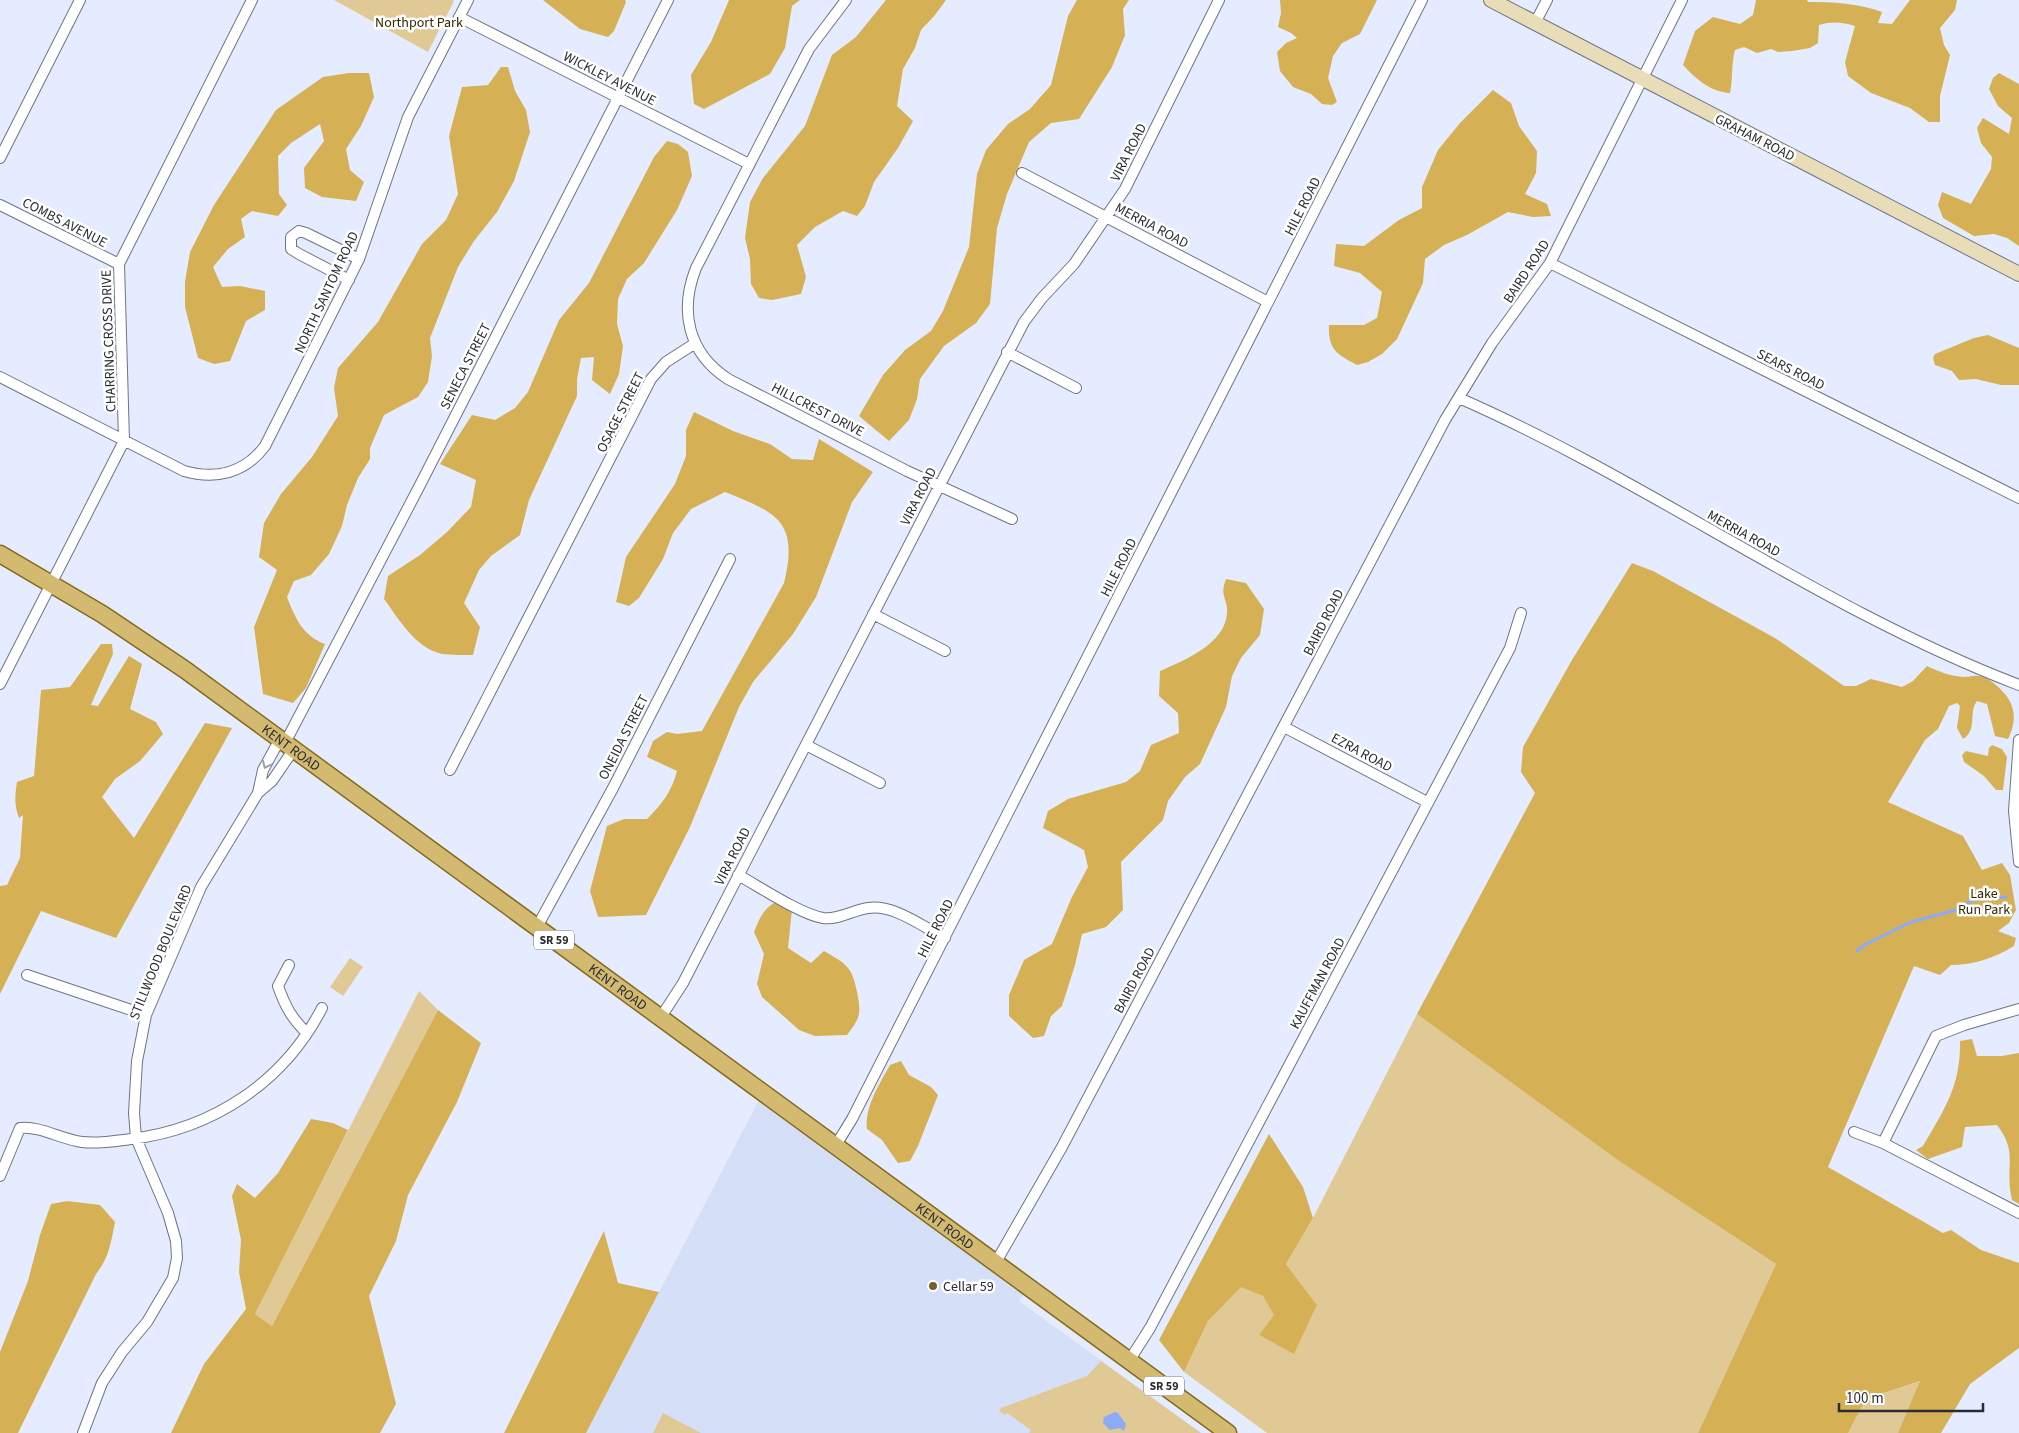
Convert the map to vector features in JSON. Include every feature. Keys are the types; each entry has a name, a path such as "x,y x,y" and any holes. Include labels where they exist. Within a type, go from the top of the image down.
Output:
{"main road":[{"name":"GRAHAM ROAD","path":"1491,0 2019,274"},
{"name":"KENT ROAD","path":"0,554 159,651 1228,1433"}],"street":[{"path":"0,158 80,0"},
{"name":"CHARRING CROSS DRIVE","path":"0,684 124,441 119,264 252,0"},
{"name":"NORTH SANTOM ROAD","path":"0,377 184,471 219,476 249,463 265,446 359,259 408,117 468,0"},
{"name":"SENECA STREET","path":"286,744 668,0"},
{"path":"694,344 687,305 691,282 749,164 809,49 846,0"},
{"name":"VIRA ROAD","path":"661,1017 683,983 1008,352 1032,310 1074,264 1125,189 1219,0"},
{"name":"HILE ROAD","path":"836,1145 852,1119 945,938 1422,0"},
{"path":"1535,23 1547,0"},
{"name":"BAIRD ROAD","path":"996,1262 1062,1147 1444,420 1492,343 1550,263 1682,0"},
{"name":"WICKLEY AVENUE","path":"459,17 749,164"},
{"name":"MERRIA ROAD","path":"1022,173 1108,216 1268,302"},
{"name":"COMBS AVENUE","path":"0,205 119,264"},
{"path":"349,280 292,249 291,237 300,231 359,259"},
{"name":"SEARS ROAD","path":"1550,263 2019,498"},
{"name":"HILLCREST DRIVE","path":"694,344 716,370 728,379 939,485 1012,519"},
{"name":"OSAGE STREET","path":"450,770 651,379 666,362 694,344"},
{"path":"1008,352 1076,388"},
{"name":"MERRIA ROAD","path":"1459,398 1493,413 1604,471 1922,644 2019,685"},
{"name":"ONEIDA STREET","path":"537,927 613,788 730,558"},
{"name":"KAUFFMAN ROAD","path":"1129,1361 1150,1328 1510,648 1521,613"},
{"path":"873,614 945,651"},
{"name":"EZRA ROAD","path":"1284,726 1427,802"},
{"path":"2019,740 2014,811 2019,862"},
{"name":"STILLWOOD BOULEVARD","path":"258,793 263,770 286,744"},
{"name":"STILLWOOD BOULEVARD","path":"83,1433 102,1383 122,1352 147,1322 172,1278 177,1258 176,1241 168,1213 136,1138 134,1113 137,1061 146,1015 201,887 258,793 272,781 286,744"},
{"path":"806,745 880,783"},
{"path":"738,876 813,915 832,918 861,909 880,908 891,911 945,938"},
{"path":"289,964 278,986 285,1006 292,1018 307,1033"},
{"path":"27,974 146,1015"},
{"path":"0,1176 20,1128 32,1127 82,1142 136,1138 167,1133 206,1120 260,1087 299,1046 322,1008"},
{"path":"1883,1143 1936,1036 1964,1025 2019,1009"},
{"path":"1854,1132 1883,1143 2019,1214"}],"shaded area":[{"path":"763,1092 1029,1287 1019,1301 1201,1433 586,1433"}],"green space":[{"name":"Northport Park","path":"334,0 452,0 454,1 428,52"},
{"path":"543,0 625,0 626,2 614,31 608,37 580,29"},
{"path":"729,0 800,0 792,6 785,48 770,74 704,109 694,104 691,75 711,42"},
{"path":"886,0 946,0 921,30 915,48 903,69 897,106 913,121 898,148 874,182 865,206 857,216 843,211 815,227 797,245 806,277 801,294 772,300 759,298 751,284 750,259 745,238 750,202 763,178 805,126 832,55 856,37"},
{"path":"1077,0 1129,0 1123,9 1125,35 1112,67 1079,119 1051,123 1029,142 1007,194 997,228 990,304 976,323 944,346 920,379 917,399 909,420 889,441 859,416 883,375 905,350 931,331 943,311 969,247 977,174 986,150 1008,124 1030,109 1051,85 1068,16"},
{"path":"1280,0 1377,0 1360,34 1342,43 1333,56 1328,78 1337,102 1332,105 1322,104 1311,94 1293,87 1280,71 1277,52 1286,43 1297,38 1278,27 1281,13"},
{"path":"1756,0 1807,0 1808,2 1855,5 1882,12 1878,23 1892,24 1910,0 1957,0 1955,10 1940,28 1944,45 1950,55 1940,96 1940,122 1929,122 1910,108 1871,93 1848,76 1845,62 1855,26 1846,24 1832,23 1819,25 1818,43 1810,48 1778,52 1771,49 1757,53 1744,47 1735,50 1730,93 1716,90 1704,84 1683,65 1695,31 1713,17 1740,24 1753,15"},
{"path":"501,67 508,67 515,91 526,110 530,132 514,181 497,212 474,241 458,267 430,338 432,356 428,382 418,397 384,415 370,448 370,459 358,478 347,505 342,526 329,554 311,575 294,581 287,597 293,612 305,631 317,641 325,644 306,688 293,703 263,694 254,627 277,570 259,557 264,523 281,494 312,457 338,416 334,388 338,368 378,322 422,244 446,220 458,194 449,136 462,87 488,85"},
{"path":"349,73 369,73 374,97 361,126 346,149 350,170 364,182 356,201 322,197 305,188 304,168 324,141 320,124 291,143 278,156 279,194 287,205 278,216 252,211 241,219 245,237 228,249 213,267 222,287 240,286 265,291 265,310 246,321 230,361 214,364 198,358 185,307 185,282 190,252 214,205 276,110 323,77"},
{"path":"1999,73 2019,84 2019,246 2007,238 1994,234 1974,236 1943,218 1938,205 1942,192 1971,204 1991,169 1992,157 1981,143 1977,128 1983,118 2009,134 2012,118 1998,106 1989,89 1993,78"},
{"path":"1493,90 1511,103 1519,126 1537,151 1536,173 1525,194 1547,204 1551,216 1533,217 1508,212 1467,235 1444,245 1425,259 1423,283 1397,339 1382,354 1368,362 1357,365 1335,350 1330,340 1329,325 1364,325 1377,318 1382,292 1360,273 1334,266 1336,244 1364,246 1399,220 1422,208 1422,187 1438,150 1460,123"},
{"path":"667,141 678,144 688,152 692,176 677,210 644,263 627,279 618,299 617,324 623,346 619,374 610,394 592,380 594,357 581,358 577,379 577,396 529,500 520,535 491,556 479,570 464,603 480,627 473,655 442,654 432,651 408,632 384,599 388,576 420,555 447,532 471,507 476,480 440,464 472,415 495,420 515,408 528,392 559,320 589,283 654,157"},
{"path":"1988,335 2019,348 2019,385 2001,385 1976,379 1959,380 1952,371 1935,365 1933,358 1935,354 1974,338"},
{"path":"694,412 733,431 770,444 792,459 813,460 819,439 873,472 852,502 816,597 793,634 753,682 739,707 690,827 646,915 598,917 590,891 607,826 624,819 647,819 666,797 677,771 647,757 653,741 667,732 677,734 702,731 784,583 788,562 786,532 780,522 758,506 725,492 691,509 673,533 663,559 639,598 629,606 616,602 626,557 675,484 686,456 686,430"},
{"name":"Lake Run Park","path":"1632,563 1653,571 1775,638 1844,686 1856,686 1871,679 1902,687 1913,681 1927,666 1954,676 1981,676 1986,678 2002,691 2011,703 2014,716 2008,739 1995,736 1987,704 1977,701 1973,710 1972,726 1968,735 1963,739 1957,728 1960,706 1957,703 1949,706 1938,729 1925,740 1888,802 1963,836 1982,870 2002,863 2010,875 2016,910 2009,923 1998,931 2016,938 2014,946 1984,960 1951,965 1940,975 1914,966 1828,1167 1943,1233 1951,1230 1981,1250 2019,1263 2019,1348 1970,1384 1941,1433 1898,1433 1920,1381 1866,1399 1848,1433 1698,1433 1776,1264 1619,1161 1417,1014 1535,793 1521,772 1523,747 1572,660"},
{"path":"1226,579 1246,583 1264,609 1260,635 1241,658 1232,676 1226,707 1200,764 1185,777 1168,801 1163,820 1121,862 1123,910 1106,927 1082,934 1075,965 1062,1006 1051,1016 1044,1036 1033,1038 1009,1016 1009,995 1024,960 1052,944 1071,899 1088,867 1084,850 1043,828 1048,811 1068,799 1126,782 1140,771 1151,745 1179,733 1178,713 1159,696 1160,671 1202,650 1219,634 1225,624 1227,613 1223,590"},
{"path":"101,644 112,644 113,654 91,705 98,706 129,656 142,664 130,709 156,722 163,734 140,761 115,779 102,797 134,838 205,723 232,728 116,938 41,911 0,994 0,886 7,885 20,858 23,815 19,818 16,809 16,787 17,782 34,776 41,690 70,687"},
{"path":"1992,745 2002,749 2007,757 2003,790 1996,790 1984,776 1964,762 1962,755 1966,751 1988,756 1989,748"},
{"path":"778,901 792,909 788,948 811,963 824,951 843,963 853,976 859,1015 847,1035 815,1036 799,1030 762,997 757,984 764,954 754,932 766,910"},
{"path":"350,958 363,967 343,996 330,987"},
{"path":"419,991 438,1010 272,1326 255,1314"},
{"path":"438,1010 481,1043 457,1102 408,1195 396,1241 369,1296 396,1404 380,1433 171,1433 204,1364 246,1309 239,1272 241,1240 232,1196 237,1184 255,1198 278,1173 311,1119 333,1123 348,1130 255,1314 272,1326"},
{"path":"1417,1014 1619,1161 1776,1264 1698,1433 1267,1433 1184,1372 1208,1321 1241,1286 1263,1296 1275,1315 1259,1335 1294,1353 1317,1305 1286,1264 1313,1218"},
{"path":"1972,1039 1977,1056 2002,1056 2019,1053 2019,1204 2012,1200 2008,1144 1997,1125 1965,1127 1962,1147 1928,1159 1916,1150 1923,1146 1945,1108 1955,1084 1960,1057 1960,1041"},
{"path":"901,1061 909,1075 931,1087 938,1095 918,1146 910,1161 898,1163 882,1140 867,1129 867,1121 870,1104 890,1065"},
{"path":"1269,1134 1303,1187 1313,1218 1286,1264 1317,1305 1294,1354 1259,1335 1274,1315 1263,1296 1241,1287 1208,1321 1184,1372 1159,1340"},
{"path":"67,1201 100,1205 115,1222 109,1250 18,1433 0,1433 0,1352 28,1281 40,1235 51,1204"},
{"path":"604,1231 618,1283 659,1292 586,1433 504,1433"},
{"path":"1101,1361 1201,1433 1029,1433 1031,1430 1007,1413 1005,1415 999,1411 1001,1408 1087,1376"},
{"path":"1921,1381 1898,1433 1848,1433 1866,1399"},
{"path":"663,1413 701,1433 653,1433"}],"water":[{"path":"1115,1412 1118,1413 1126,1424 1124,1431 1120,1428 1110,1430 1103,1423 1104,1417"}],"waterway":[{"path":"1857,951 1866,944 1911,922 1956,910 1973,900 2006,897"}],"place":[{"name":"Cellar 59","path":"933,1286"}]}
